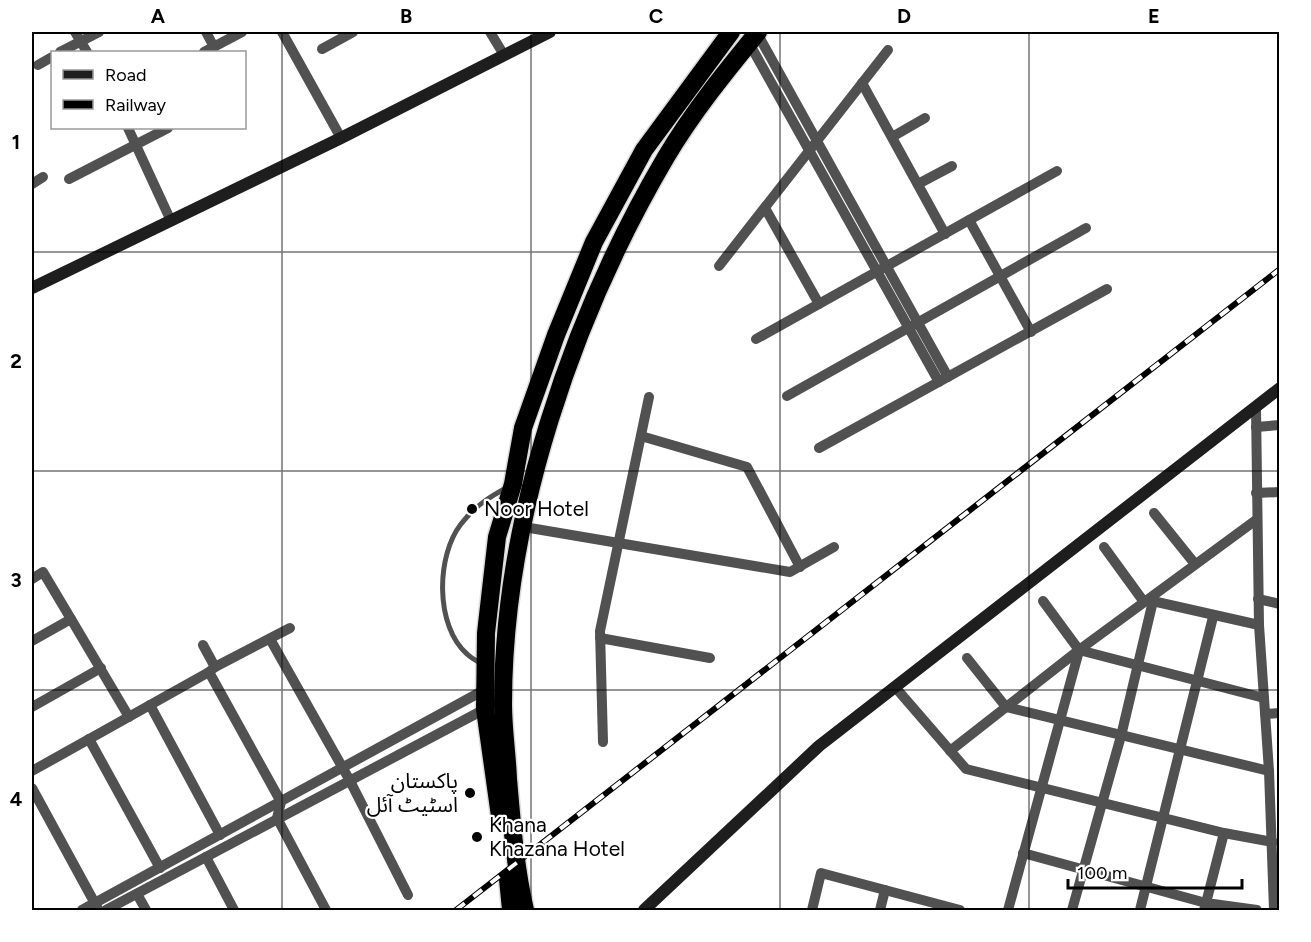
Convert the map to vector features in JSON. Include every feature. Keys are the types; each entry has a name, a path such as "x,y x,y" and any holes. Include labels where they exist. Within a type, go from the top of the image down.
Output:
{"highway":[{"path":"511,910 485,709 486,633 497,537 513,484 523,428 556,335 594,242 644,150 732,32"},
{"path":"525,910 514,865 503,705 508,615 524,527 551,415 600,281 667,155 726,70 755,36"}],"street":[{"path":"61,51 78,37 99,32"},
{"path":"206,32 209,50 242,32"},
{"path":"282,32 341,138"},
{"path":"322,49 353,32"},
{"path":"490,32 504,55"},
{"path":"32,288 341,138 550,32"},
{"path":"755,36 817,141 882,269 944,380"},
{"path":"755,36 810,150 882,269"},
{"path":"78,37 86,51"},
{"path":"719,266 888,50"},
{"path":"38,65 51,58"},
{"path":"862,83 945,234"},
{"path":"891,137 925,118"},
{"path":"129,129 171,221"},
{"path":"69,179 166,129"},
{"path":"918,184 952,166"},
{"path":"756,339 1057,171"},
{"path":"32,184 43,177"},
{"path":"765,208 819,304"},
{"path":"969,220 1031,332"},
{"path":"787,396 1086,228"},
{"path":"819,448 1107,290"},
{"path":"644,910 819,746 1280,388"},
{"path":"603,742 600,638 649,397"},
{"path":"1256,407 1258,599 1275,849 1274,910"},
{"path":"1256,427 1280,425"},
{"path":"641,436 747,467 800,567"},
{"path":"1256,494 1280,492"},
{"path":"1154,513 1195,564"},
{"path":"950,751 1079,650 1256,520"},
{"path":"524,527 790,572 834,547"},
{"path":"1104,548 1148,601 1259,626"},
{"path":"32,579 43,572 129,717"},
{"path":"1258,599 1280,604"},
{"path":"1043,601 1079,650 1137,667 1264,698"},
{"path":"1072,910 1121,736 1137,667 1148,601"},
{"path":"1140,910 1213,617"},
{"path":"32,641 71,619"},
{"path":"32,771 212,669 290,628"},
{"path":"600,638 710,658"},
{"path":"270,639 349,779 408,896"},
{"path":"203,645 212,669 281,802 277,818 326,910"},
{"path":"1008,910 1079,650"},
{"path":"967,658 1006,707 1269,771"},
{"path":"32,707 101,668"},
{"path":"894,687 966,770 1163,817 1275,849"},
{"path":"82,910 97,907 160,868 486,689"},
{"path":"150,705 220,835"},
{"path":"106,910 349,779 485,709"},
{"path":"1265,714 1280,713"},
{"path":"89,739 160,868"},
{"path":"32,788 97,907"},
{"path":"1205,907 1224,833"},
{"path":"1023,854 1146,886 1205,907 1257,910"},
{"path":"206,856 234,910"},
{"path":"812,910 821,873 948,909 960,910"},
{"path":"880,910 885,890"},
{"path":"137,894 146,910"}],"lane":[{"path":"486,666 466,653 448,624 441,590 445,556 459,525 483,500 513,484"}],"railway":[{"path":"456,910 1280,269"}],"place":[{"name":"Noor Hotel","path":"472,509"},
{"name":"پاکستان اسٹیٹ آئل","path":"470,793"},
{"name":"Khana Khazana Hotel","path":"477,837"}]}
